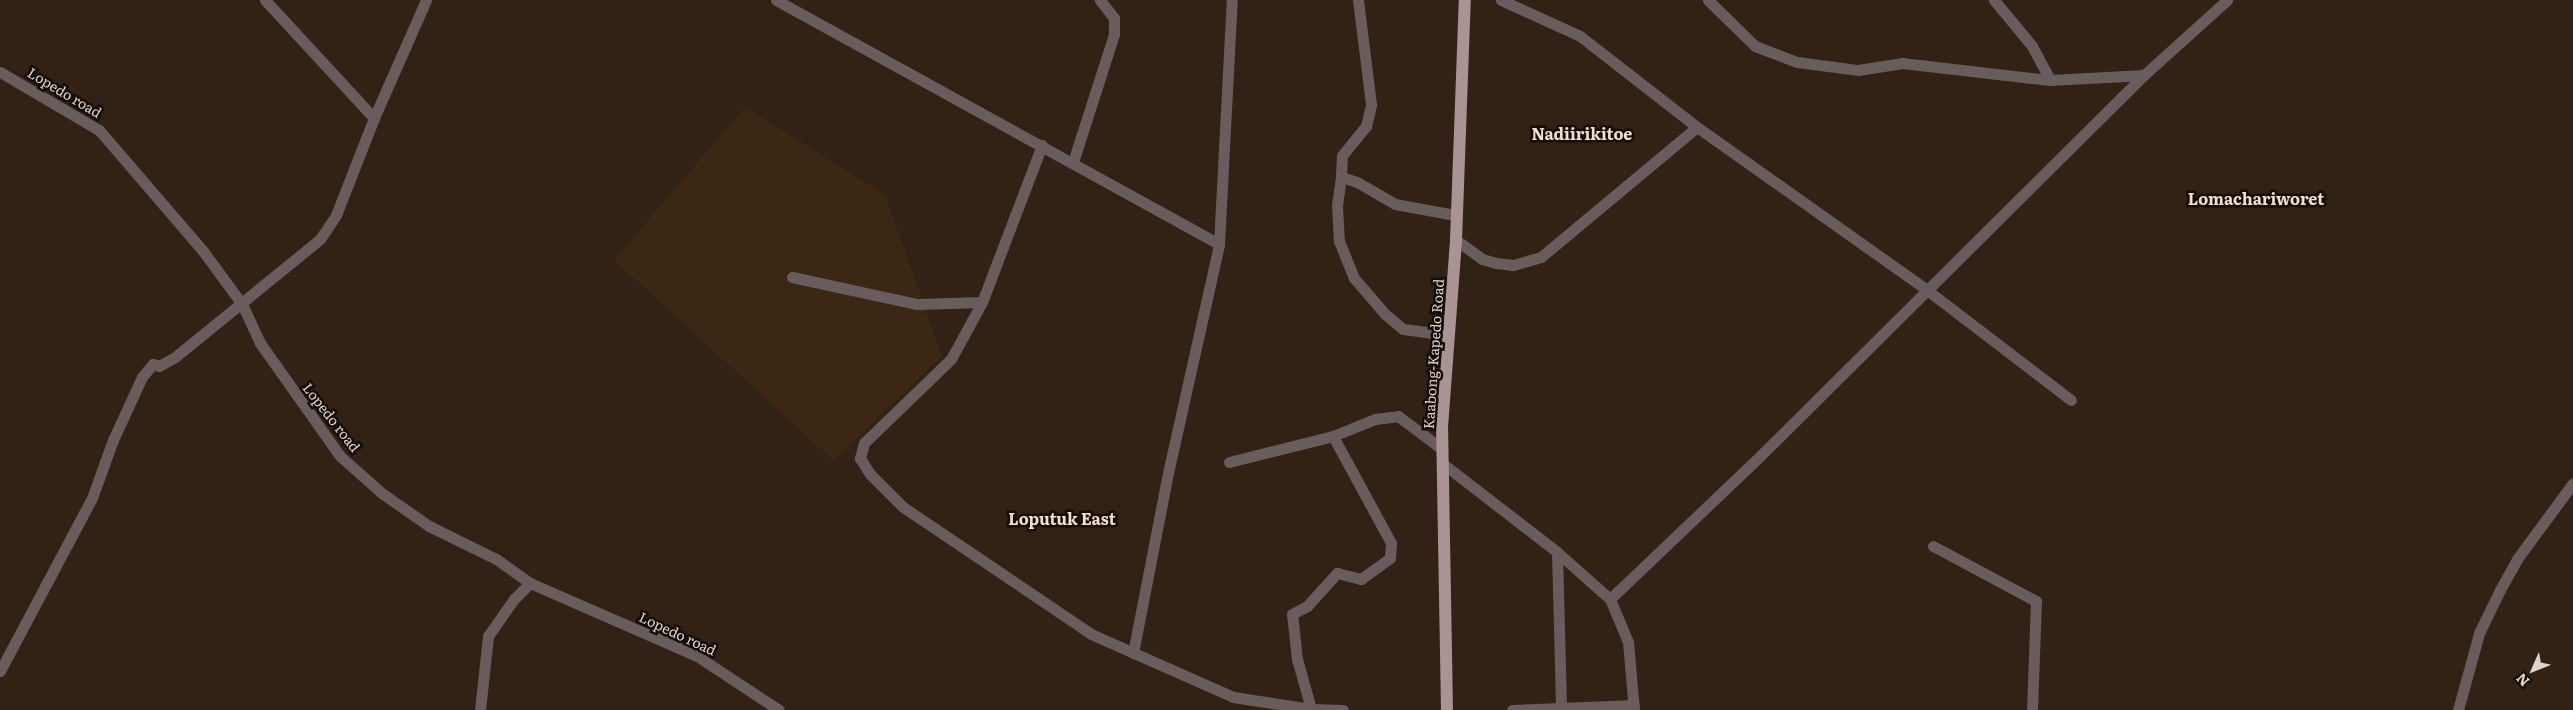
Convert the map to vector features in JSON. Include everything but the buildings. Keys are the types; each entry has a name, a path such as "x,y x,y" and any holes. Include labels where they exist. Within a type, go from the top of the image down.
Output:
{"main road":[{"name":"Kaabong-Kapedo Road","path":"1447,710 1442,449 1456,240 1455,215 1465,0"}],"street":[{"path":"265,0 374,118"},
{"path":"0,671 92,498 113,440 142,377 153,364 159,366 175,357 320,239 336,215 374,118 426,0"},
{"path":"776,0 795,4 1219,244"},
{"path":"1073,162 1114,34 1114,18 1100,0"},
{"path":"1133,652 1168,474 1219,244 1232,0"},
{"path":"1358,0 1371,105 1366,126 1342,156 1337,205 1339,241 1354,278 1385,314 1403,329 1449,336"},
{"path":"1501,0 1580,36 1697,127 1927,290 2071,400"},
{"path":"1708,0 1755,46 1797,62 1858,70 1902,62 2050,80 2144,75"},
{"path":"1994,0 2032,46 2050,80"},
{"path":"1610,599 2144,75 2227,0"},
{"name":"Lopedo road","path":"0,72 99,130 203,251 242,304 260,343 340,456 383,494 429,526 496,559 530,583 697,656 780,710"},
{"path":"1456,240 1482,259 1496,263 1513,265 1541,257 1697,127"},
{"path":"1042,145 982,302 950,359 864,443 860,458 870,474 904,507 1091,634 1233,697 1310,709 1343,710"},
{"path":"1341,177 1357,182 1395,204 1455,215"},
{"path":"792,277 917,304 982,302"},
{"path":"1229,462 1333,436 1375,419 1398,416 1442,449"},
{"path":"1310,709 1297,659 1292,614 1307,606 1337,573 1361,579 1390,558 1390,543 1333,436"},
{"path":"1442,463 1557,552 1610,599 1628,642 1634,707 1512,710"},
{"path":"2458,710 2479,634 2500,590 2518,559 2573,484"},
{"path":"1933,546 2036,601 2032,710"},
{"path":"1557,552 1561,709"},
{"path":"480,710 488,636 514,599 530,583"}],"shaded area":[{"path":"745,107 885,195 942,356 834,461 614,260"}],"district":[{"name":"Nadiirikitoe","path":"1582,133"},
{"name":"Lomachariworet","path":"2256,198"},
{"name":"Loputuk East","path":"1062,518"}]}
